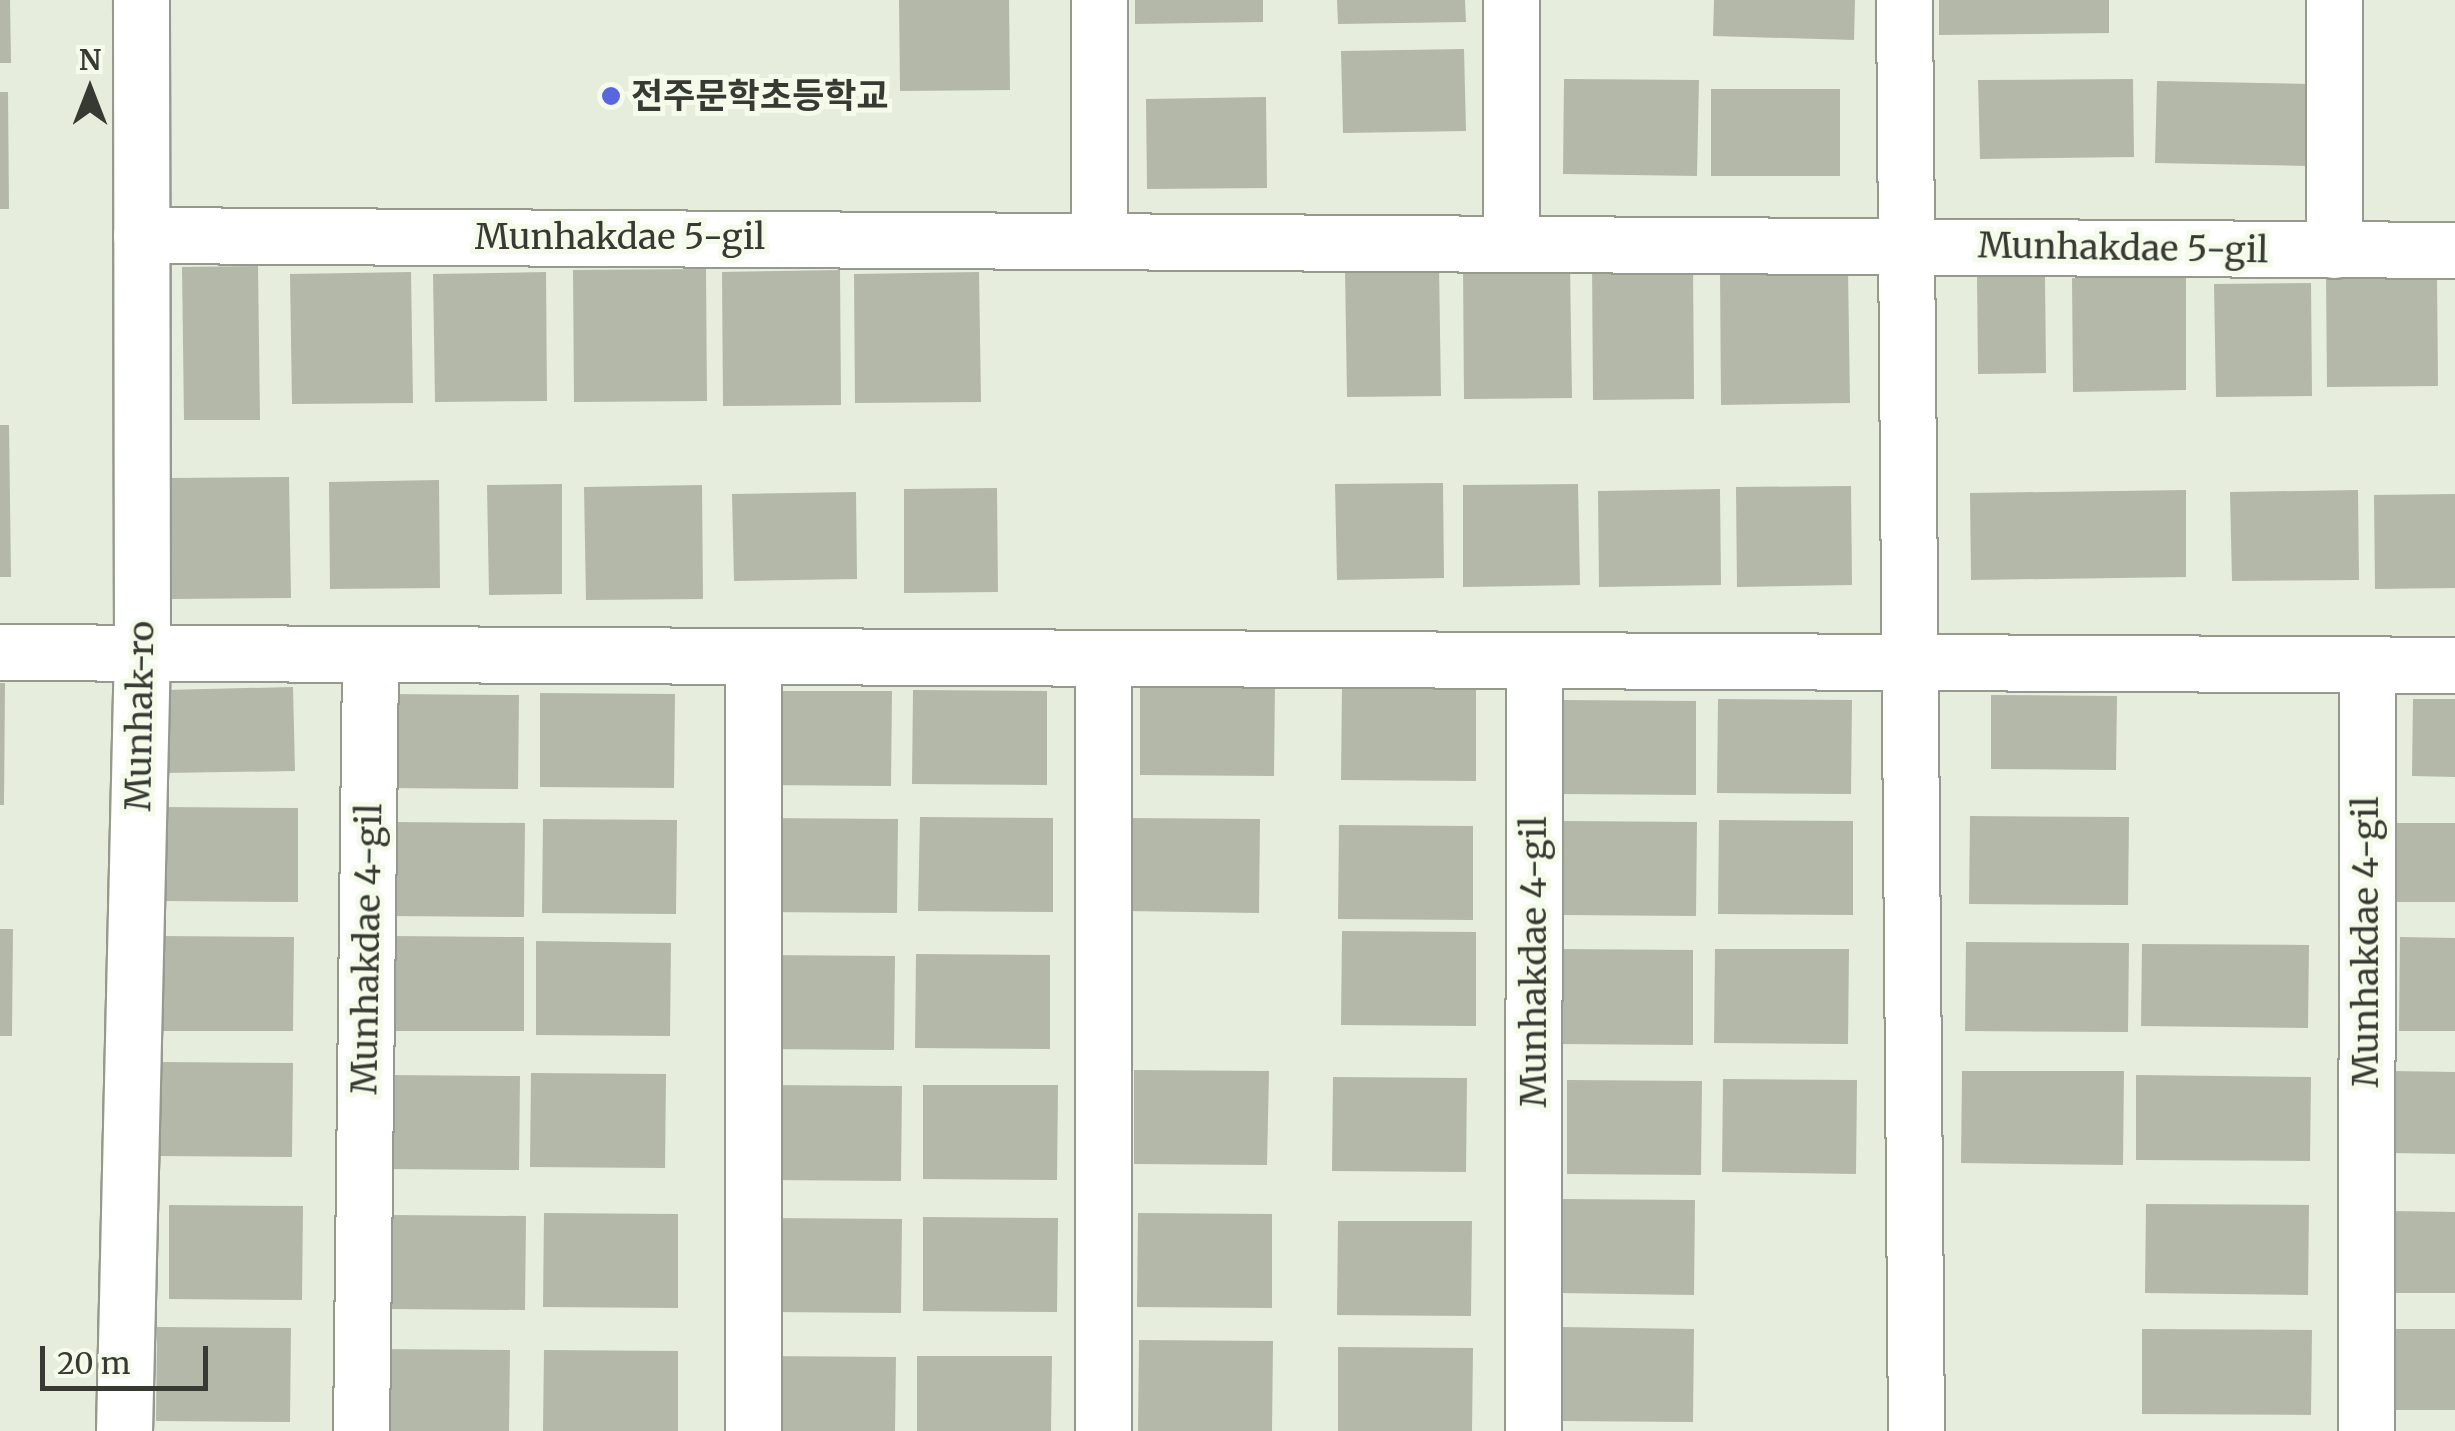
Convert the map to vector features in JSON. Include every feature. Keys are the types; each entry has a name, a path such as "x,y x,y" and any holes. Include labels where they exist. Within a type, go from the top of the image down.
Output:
{"street":[{"name":"Munhak-ro","path":"124,1431 142,652 140,0"},
{"path":"1098,0 1098,240"},
{"path":"1510,0 1511,242"},
{"path":"1904,0 1911,246 1916,1431"},
{"path":"2334,0 2334,250"},
{"name":"Munhakdae 5-gil","path":"140,235 2455,250"},
{"path":"0,652 1103,662 2367,669 2455,666"},
{"name":"Munhakdae 4-gil","path":"362,1431 370,656"},
{"path":"754,658 754,1431"},
{"path":"1103,662 1104,1431"},
{"name":"Munhakdae 4-gil","path":"1533,1431 1534,664"},
{"name":"Munhakdae 4-gil","path":"2366,1431 2367,669"}],"building":[{"path":"0,0 10,0 11,63 0,63"},
{"path":"899,0 1009,0 1010,90 900,91"},
{"path":"1135,0 1263,0 1263,22 1135,24"},
{"path":"1337,0 1465,0 1466,22 1338,24"},
{"path":"1714,0 1855,0 1854,40 1713,36"},
{"path":"1939,0 2109,0 2109,33 1939,35"},
{"path":"1464,49 1466,131 1343,133 1341,51"},
{"path":"1564,79 1699,80 1697,176 1563,174"},
{"path":"2133,79 2134,157 1980,159 1978,80"},
{"path":"2157,81 2309,84 2308,166 2155,163"},
{"path":"1711,89 1840,89 1840,176 1711,176"},
{"path":"0,92 8,92 9,209 0,209"},
{"path":"1266,97 1267,188 1147,189 1146,99"},
{"path":"1693,262 1694,399 1593,400 1592,263"},
{"path":"1570,264 1572,398 1464,399 1463,265"},
{"path":"258,266 260,420 184,420 182,267"},
{"path":"1439,266 1441,396 1347,397 1345,268"},
{"path":"706,269 707,401 574,402 573,270"},
{"path":"840,270 841,405 723,406 722,272"},
{"path":"1848,270 1850,403 1721,405 1720,272"},
{"path":"411,272 413,403 292,404 290,274"},
{"path":"546,272 547,401 435,402 433,274"},
{"path":"979,272 981,402 855,403 854,274"},
{"path":"2437,274 2438,386 2327,387 2326,275"},
{"path":"2045,275 2046,373 1978,374 1977,276"},
{"path":"2186,277 2186,390 2073,392 2072,278"},
{"path":"2311,283 2312,396 2216,397 2214,284"},
{"path":"0,425 9,425 11,577 0,577"},
{"path":"289,477 291,598 172,599 171,478"},
{"path":"439,480 440,588 330,589 329,482"},
{"path":"1443,483 1444,578 1337,580 1335,484"},
{"path":"562,484 562,594 489,595 487,485"},
{"path":"1578,484 1580,585 1463,587 1463,485"},
{"path":"702,485 703,599 586,600 584,487"},
{"path":"1851,486 1852,585 1737,587 1736,487"},
{"path":"997,488 998,592 904,593 904,489"},
{"path":"1720,489 1721,585 1599,587 1598,491"},
{"path":"2186,490 2186,577 1971,580 1970,493"},
{"path":"2358,490 2359,580 2232,581 2230,492"},
{"path":"856,492 857,579 734,581 732,494"},
{"path":"2455,494 2455,588 2375,589 2374,495"},
{"path":"1140,681 1275,682 1274,776 1140,775"},
{"path":"0,683 5,683 4,805 0,805"},
{"path":"1342,686 1476,687 1476,781 1341,780"},
{"path":"293,687 295,771 166,773 166,690"},
{"path":"913,690 1047,691 1047,785 912,784"},
{"path":"757,691 892,691 891,786 757,785"},
{"path":"540,693 675,694 674,788 540,787"},
{"path":"385,694 519,695 518,789 384,788"},
{"path":"1991,695 2117,696 2116,770 1991,769"},
{"path":"1718,699 1852,700 1851,794 1717,793"},
{"path":"2413,699 2455,699 2455,777 2412,776"},
{"path":"1562,700 1696,701 1696,795 1561,794"},
{"path":"164,807 298,808 298,902 163,901"},
{"path":"1970,816 2129,817 2128,905 1969,904"},
{"path":"920,817 1053,818 1053,912 918,911"},
{"path":"763,818 898,819 897,913 763,912"},
{"path":"1126,818 1260,819 1259,913 1125,911"},
{"path":"543,819 677,820 676,914 542,913"},
{"path":"1719,820 1853,821 1853,915 1718,914"},
{"path":"1563,821 1697,822 1696,916 1562,915"},
{"path":"391,822 525,823 524,917 390,916"},
{"path":"2396,823 2455,823 2455,902 2396,902"},
{"path":"1339,825 1473,826 1473,920 1338,919"},
{"path":"0,929 13,929 12,1036 0,1036"},
{"path":"1342,931 1476,932 1476,1026 1341,1025"},
{"path":"160,936 294,937 293,1031 159,1031"},
{"path":"389,936 524,937 524,1031 389,1031"},
{"path":"2400,937 2455,938 2455,1031 2399,1031"},
{"path":"536,941 671,943 670,1036 536,1035"},
{"path":"1966,942 2129,943 2128,1032 1965,1031"},
{"path":"2142,944 2309,945 2308,1028 2141,1026"},
{"path":"1559,949 1693,950 1693,1045 1558,1044"},
{"path":"1715,949 1849,949 1848,1044 1714,1043"},
{"path":"916,954 1050,955 1050,1049 915,1048"},
{"path":"760,955 895,956 894,1050 760,1049"},
{"path":"159,1062 293,1063 292,1157 158,1156"},
{"path":"1134,1070 1269,1071 1267,1165 1134,1164"},
{"path":"1962,1071 2124,1071 2123,1165 1961,1163"},
{"path":"2392,1071 2455,1072 2455,1154 2391,1153"},
{"path":"531,1073 666,1074 665,1168 530,1167"},
{"path":"386,1075 520,1076 519,1170 385,1169"},
{"path":"2136,1075 2311,1077 2310,1161 2136,1160"},
{"path":"1333,1077 1467,1078 1466,1172 1332,1171"},
{"path":"1723,1079 1857,1080 1856,1174 1722,1172"},
{"path":"1567,1080 1702,1081 1701,1175 1567,1174"},
{"path":"768,1085 902,1086 901,1181 767,1180"},
{"path":"923,1085 1058,1085 1057,1180 923,1179"},
{"path":"1561,1199 1695,1200 1694,1295 1560,1293"},
{"path":"2146,1204 2309,1205 2308,1295 2145,1293"},
{"path":"169,1205 303,1206 302,1300 169,1299"},
{"path":"2394,1211 2455,1212 2455,1293 2393,1293"},
{"path":"544,1213 678,1214 678,1308 543,1307"},
{"path":"1138,1213 1272,1214 1272,1308 1137,1307"},
{"path":"392,1215 526,1216 525,1310 391,1309"},
{"path":"923,1217 1058,1218 1057,1312 923,1311"},
{"path":"768,1218 902,1219 901,1313 767,1312"},
{"path":"1338,1221 1472,1221 1471,1316 1337,1315"},
{"path":"157,1327 291,1328 290,1422 156,1421"},
{"path":"1560,1327 1694,1329 1693,1422 1559,1421"},
{"path":"2142,1329 2312,1330 2311,1415 2142,1414"},
{"path":"2394,1329 2455,1329 2455,1410 2393,1410"},
{"path":"1139,1340 1273,1341 1272,1431 1138,1431"},
{"path":"1338,1347 1473,1348 1472,1431 1338,1431"},
{"path":"376,1349 510,1350 509,1431 375,1431"},
{"path":"544,1350 678,1351 678,1431 543,1431"},
{"path":"762,1356 896,1357 895,1431 761,1431"},
{"path":"917,1356 1052,1356 1051,1431 917,1431"}],"place":[{"name":"전주문학초등학교","path":"611,96"}]}
